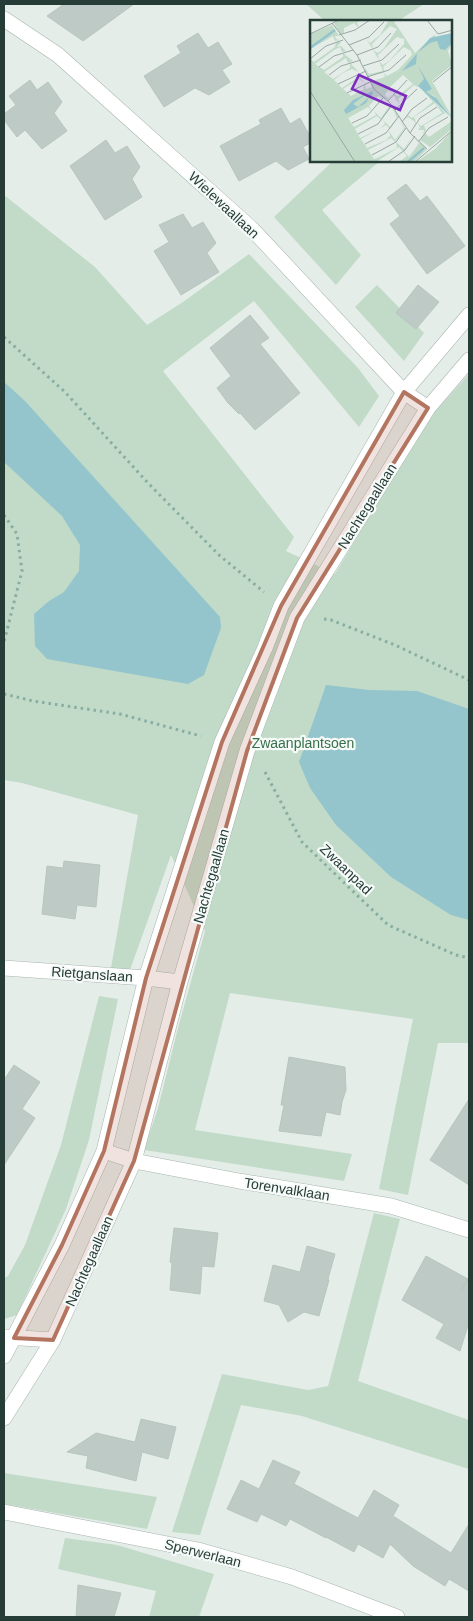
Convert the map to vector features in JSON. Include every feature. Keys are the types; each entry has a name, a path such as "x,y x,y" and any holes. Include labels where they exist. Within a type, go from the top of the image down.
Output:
{"street":[{"name":"Wielewaallaan","path":"4,19 58,55 253,230 404,392 428,408"},
{"name":"Nachtegaallaan","path":"4,1356 9,1337 62,1245 104,1151 146,978 222,742 265,648 281,606 404,392 469,315"},
{"name":"Nachtegaallaan","path":"4,1418 53,1340 134,1162 180,982 247,751 297,618 428,408 469,360"},
{"name":"Rietganslaan","path":"4,968 180,982"},
{"name":"Torenvalklaan","path":"104,1151 134,1162 392,1206 469,1230"},
{"path":"9,1337 53,1340"},
{"name":"Sperwerlaan","path":"4,1512 198,1550 292,1577 397,1617"}],"path":[{"path":"4,338 65,392 148,483 219,555 281,606"},
{"path":"4,515 17,534 22,571 4,642"},
{"path":"297,618 331,620 395,645 469,680"},
{"path":"4,694 33,701 120,714 222,742"},
{"name":"Zwaanpad","path":"247,751 268,775 302,842 388,925 456,955 469,958"}],"highlighted area":[{"path":"404,392 428,408 297,618 247,751 134,1161 53,1340 14,1338 62,1245 104,1151 146,978 222,742 281,606"}],"green space":[{"path":"306,4 424,4 400,20 324,20"},
{"path":"332,162 379,162 322,210 361,255 336,285 274,217"},
{"name":"Zwaanplantsoen","path":"4,195 95,267 147,325 183,302 249,254 358,368 379,396 359,427 254,301 163,371 294,537 286,551 335,574 396,471 434,413 469,374 469,1043 438,1043 408,1195 379,1189 413,1019 230,993 195,1130 352,1154 344,1181 144,1150 158,1108 205,931 171,855 130,970 111,968 138,815 22,783 4,780"},
{"path":"377,285 424,333 404,361 355,307"},
{"path":"99,996 118,999 89,1140 66,1209 17,1315 4,1319 4,1278 8,1276 25,1245 61,1145"},
{"path":"374,1213 400,1219 358,1381 469,1420 469,1469 302,1416 241,1405 200,1535 172,1532 222,1374 308,1390 328,1386"},
{"path":"4,1473 157,1497 147,1529 4,1504"},
{"path":"65,1538 117,1545 214,1574 199,1617 149,1617 156,1591 58,1569"}],"water":[{"path":"4,382 25,401 220,617 221,628 204,675 188,684 47,659 35,646 34,614 49,601 64,592 79,571 80,545 62,516 4,462"},
{"path":"326,685 369,690 417,691 469,709 469,920 451,915 391,877 336,825 310,788 299,762"}],"building":[{"path":"64,4 134,4 83,41 47,16"},
{"path":"198,33 208,48 218,42 232,64 222,70 230,82 209,95 195,88 164,107 144,76 181,53 177,46"},
{"path":"30,80 37,90 48,82 62,102 54,113 67,131 42,149 25,130 17,137 4,120 4,114 16,105 9,96"},
{"path":"281,108 290,124 300,118 310,136 310,143 303,147 309,159 288,170 276,161 239,181 220,146 261,124 259,120"},
{"path":"106,140 115,153 127,146 140,167 132,179 142,197 105,220 70,166"},
{"path":"406,184 420,201 427,196 465,246 427,274 390,224 400,216 387,198"},
{"path":"183,214 192,228 203,222 216,243 207,253 219,272 181,295 154,251 169,242 159,225"},
{"path":"418,285 439,302 416,329 396,313"},
{"path":"250,315 269,338 260,344 300,393 255,430 228,403 217,388 231,376 210,348"},
{"path":"64,861 100,865 96,907 77,905 75,919 42,914 47,866 63,868"},
{"path":"289,1057 345,1067 346,1090 340,1115 326,1112 321,1136 279,1131"},
{"path":"14,1065 40,1082 22,1109 35,1118 4,1165 4,1080"},
{"path":"469,1099 469,1185 430,1160"},
{"path":"174,1228 218,1233 214,1267 202,1266 200,1294 170,1290 172,1263 170,1262"},
{"path":"307,1246 335,1254 329,1280 319,1316 304,1312 288,1322 279,1305 264,1301 273,1265 300,1272"},
{"path":"426,1256 468,1279 469,1277 469,1322 460,1351 436,1338 444,1324 402,1300"},
{"path":"141,1419 176,1427 168,1459 142,1452 136,1481 86,1468 88,1456 67,1452 96,1433 135,1442"},
{"path":"273,1460 300,1472 294,1484 358,1518 374,1490 399,1505 393,1516 451,1553 469,1524 469,1591 449,1579 445,1586 413,1566 390,1544 383,1558 358,1544 354,1552 290,1519 286,1526 261,1514 257,1522 227,1509 241,1480 259,1489"},
{"path":"78,1585 121,1593 114,1617 76,1617"}]}
